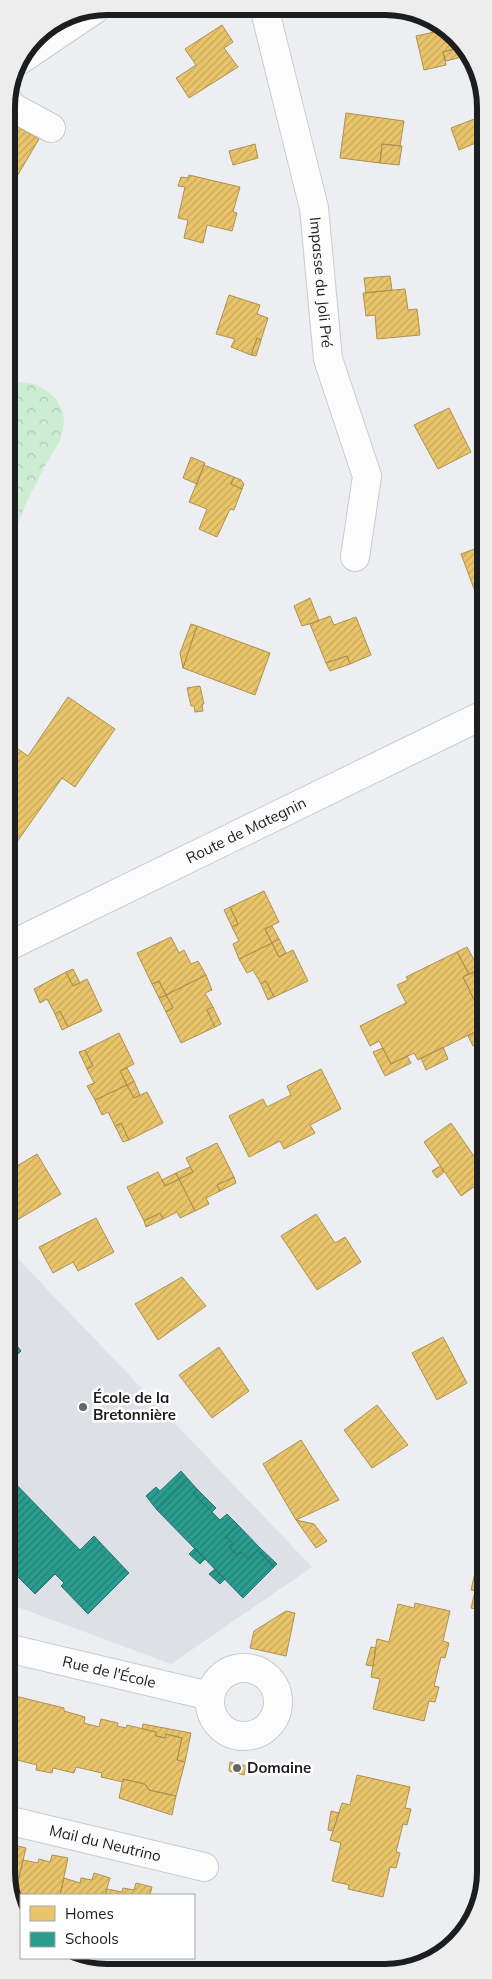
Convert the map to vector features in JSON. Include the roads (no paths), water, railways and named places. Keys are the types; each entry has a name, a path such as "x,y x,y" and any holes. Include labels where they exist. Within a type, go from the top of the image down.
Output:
{"street":[{"name":"Impasse du Joli Pré","path":"266,15 314,208 328,359 367,476 354,557"},
{"path":"35,50 81,19"},
{"path":"15,109 51,128"},
{"name":"Route de Mategnin","path":"15,943 477,718"},
{"name":"Rue de l'École","path":"15,1650 210,1696"},
{"name":"Mail du Neutrino","path":"15,1822 204,1867"}],"place":[{"name":"École de la Bretonnière","path":"83,1407"},
{"name":"Domaine","path":"237,1768"}]}
